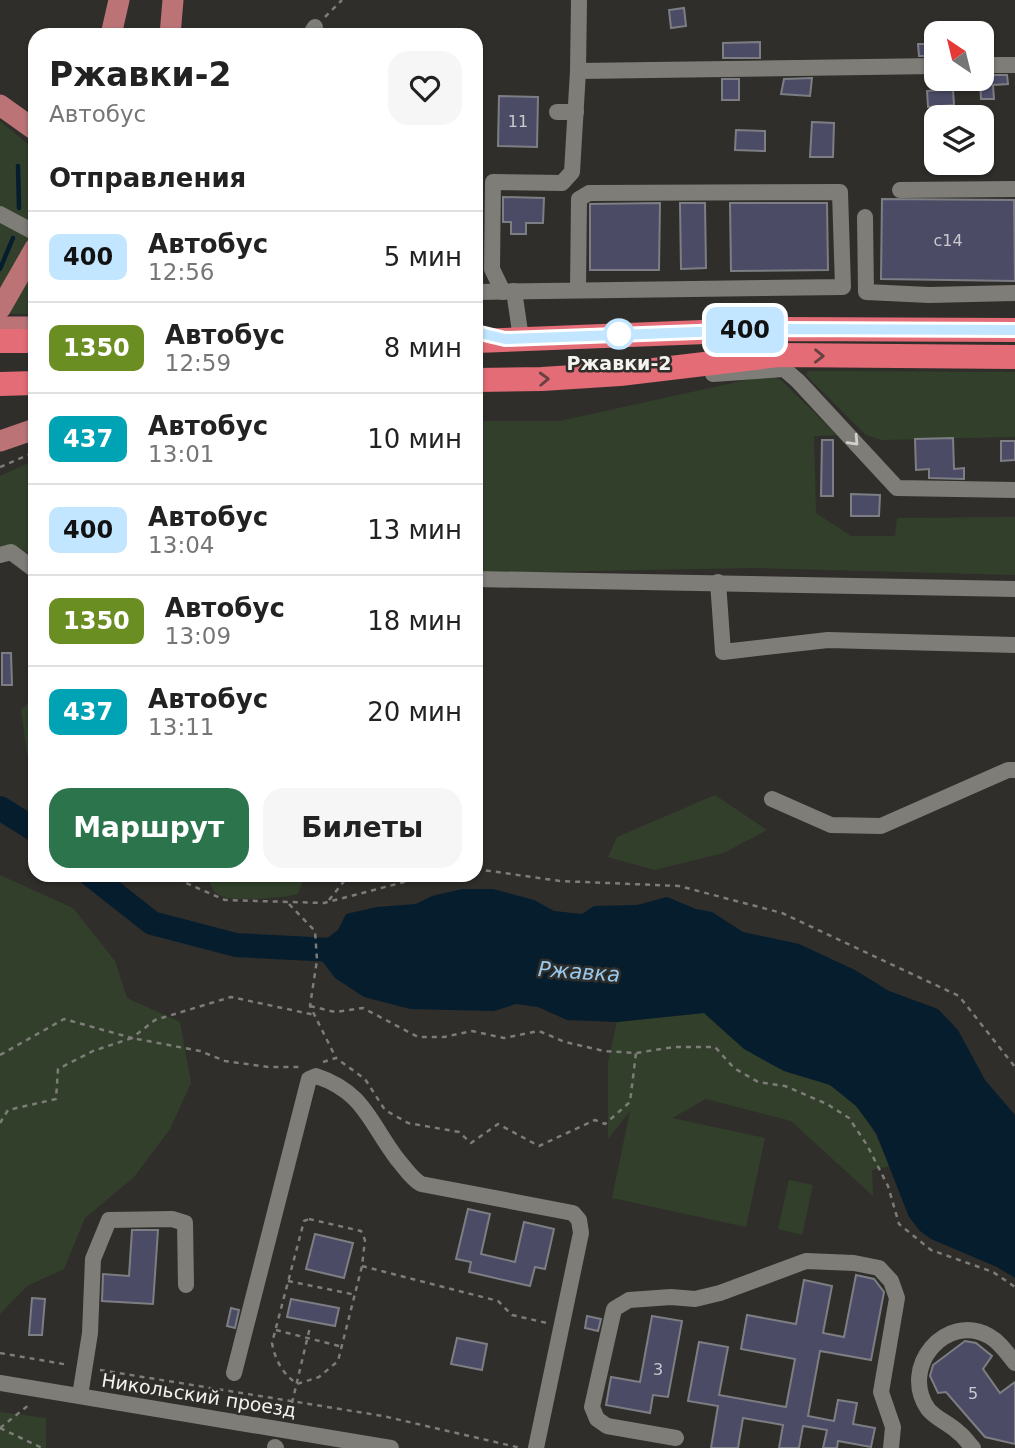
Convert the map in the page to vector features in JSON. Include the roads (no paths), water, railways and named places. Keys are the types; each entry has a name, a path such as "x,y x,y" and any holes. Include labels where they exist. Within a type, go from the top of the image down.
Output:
{"highway":[{"path":"483,341 780,329 1015,330"},
{"path":"0,341 28,341"},
{"path":"483,380 620,374 779,355 1015,357"},
{"path":"0,384 28,383"}],"main road":[{"path":"112,28 118,0"},
{"path":"171,28 173,0"},
{"path":"0,104 28,125"},
{"path":"0,309 28,248"},
{"path":"0,327 28,327"},
{"path":"483,333 513,339"},
{"path":"0,441 28,431"}],"street":[{"path":"513,339 508,291 492,269 494,182 562,183 572,172 579,0"},
{"path":"994,65 1015,65"},
{"path":"578,71 924,66"},
{"path":"557,113 576,112"},
{"path":"900,190 1015,189"},
{"path":"483,292 843,287 840,192 589,192 579,199 578,289"},
{"path":"0,214 28,236"},
{"path":"865,217 866,292 929,295 1015,293"},
{"path":"620,374 691,376 784,369 897,488 1015,490"},
{"path":"0,555 11,552 28,565"},
{"path":"483,579 1015,589"},
{"path":"718,582 723,652 828,640 1015,645"},
{"path":"772,799 831,825 881,826 1008,770 1015,770"},
{"path":"234,1373 309,1079 316,1076 332,1081 364,1107 388,1147 412,1178 421,1184 573,1213 579,1220 581,1233 536,1448"},
{"path":"79,1396 90,1333 93,1259 109,1220 172,1219 185,1223 186,1284"},
{"path":"676,1438 607,1426 597,1419 593,1407 614,1309 629,1300 671,1297 695,1299 720,1293 806,1261 854,1263 879,1268 891,1281 897,1298 881,1392 893,1427 891,1448"},
{"path":"972,1448 957,1430 942,1422 928,1408 920,1390 920,1363 928,1351 953,1332 974,1330 989,1336 1002,1346 1015,1363"},
{"name":"Никольский проезд","path":"0,1383 391,1448"}],"water":[{"path":"462,889 493,889 534,900 554,911 582,914 594,906 637,905 667,897 696,909 712,912 743,932 799,944 855,970 889,991 938,1009 958,1030 985,1080 1015,1115 1015,1278 997,1267 931,1239 920,1231 909,1217 876,1133 856,1106 830,1085 784,1071 744,1049 704,1013 617,1022 567,1020 538,1007 516,1004 494,1011 410,1009 364,997 335,978 319,957 322,942 338,930 346,914 377,907 416,904 432,896"}],"waterway":[{"path":"18,166 19,208"},
{"path":"0,269 13,238"},
{"name":"Ржавка","path":"0,808 28,826"},
{"name":"Ржавка","path":"100,882 152,923 236,945 351,951"}],"place":[{"name":"Ржавки-2","path":"619,334"}]}
